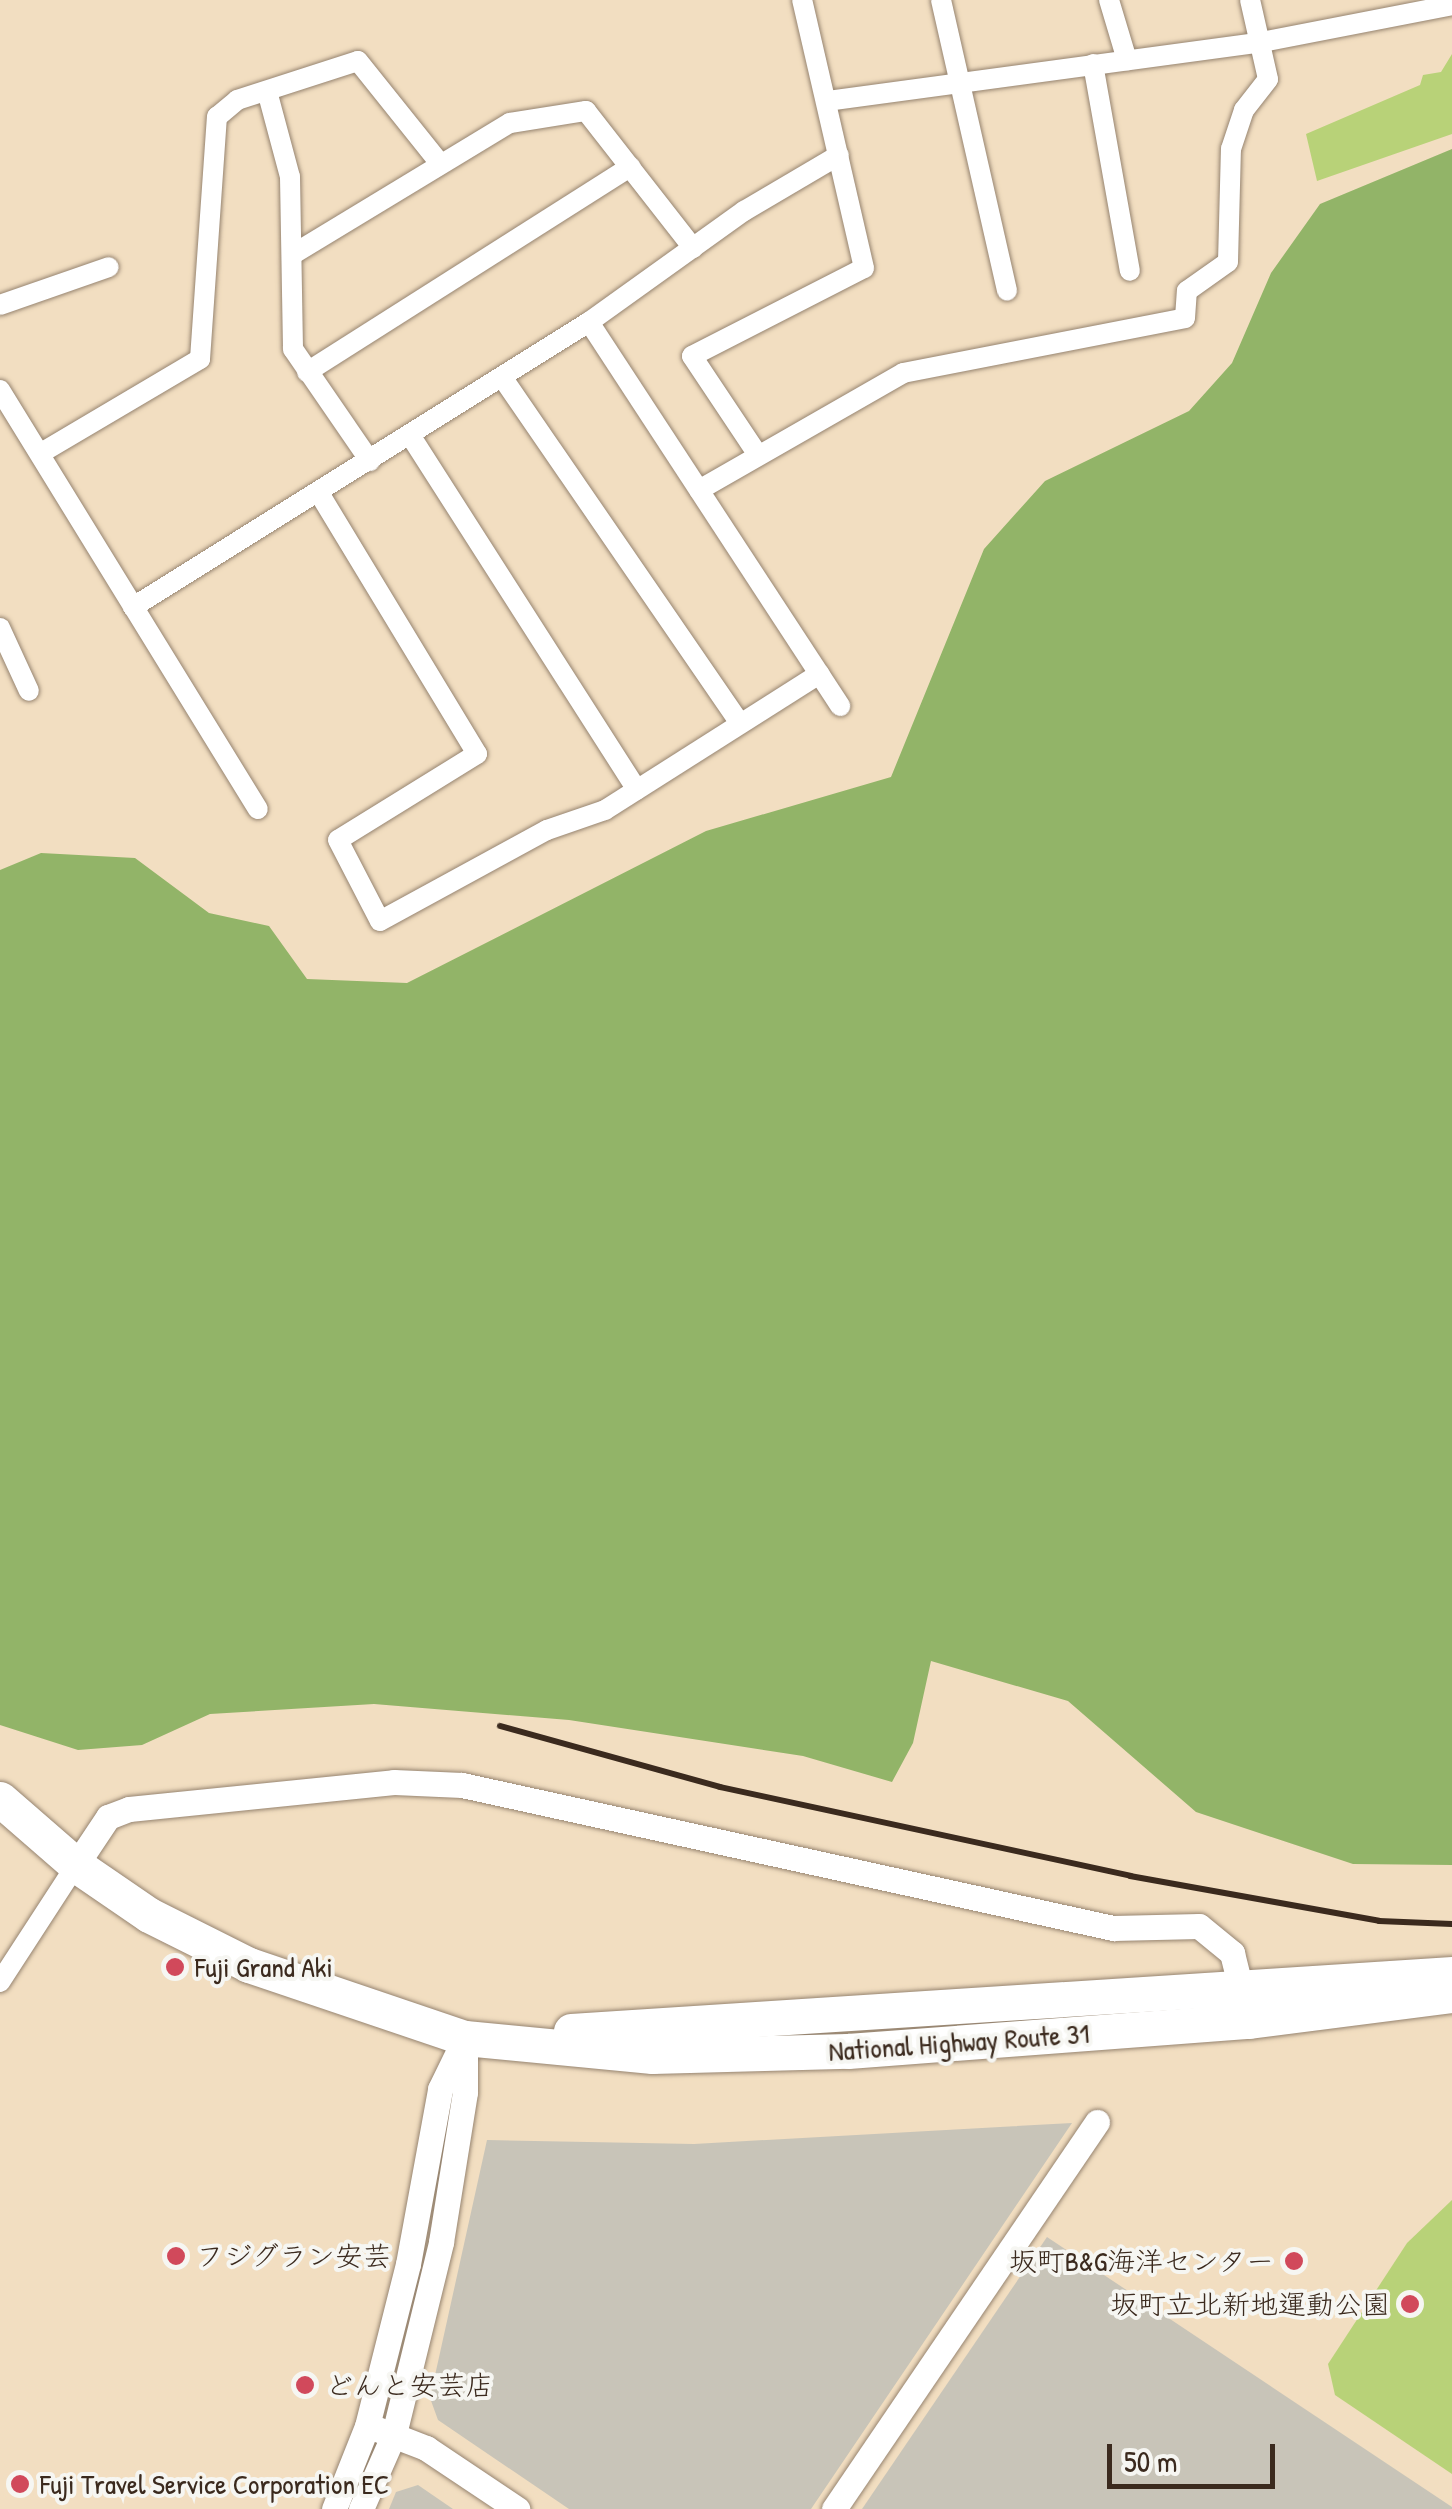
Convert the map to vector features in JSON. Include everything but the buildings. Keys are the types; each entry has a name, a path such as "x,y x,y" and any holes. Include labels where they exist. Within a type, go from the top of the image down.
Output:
{"highway":[{"name":"National Highway Route 31","path":"0,1799 76,1865 149,1915 249,1965 465,2038 1452,1996"},
{"name":"National Highway Route 31","path":"1245,2004 1452,1974"}],"street":[{"path":"758,455 692,356 864,268 802,0"},
{"path":"942,0 1007,291"},
{"path":"1109,0 1127,60"},
{"path":"699,490 904,372 1186,318 1187,291 1228,262 1231,149 1244,110 1268,79 1250,0"},
{"path":"827,101 1262,42 1398,8 1452,6"},
{"path":"40,453 200,358 216,116 237,100 358,61 439,162"},
{"path":"1092,64 1130,271"},
{"path":"267,91 290,178 295,252 293,350 370,461"},
{"path":"295,252 439,162 510,123 586,110 693,248"},
{"path":"133,608 589,322 693,248 839,155"},
{"path":"307,372 630,166"},
{"path":"0,305 109,267"},
{"path":"589,322 840,706"},
{"path":"502,377 740,722"},
{"path":"0,390 258,809"},
{"path":"410,435 637,790"},
{"path":"319,493 477,754 338,840 380,921 548,830 605,810 819,674"},
{"path":"0,628 29,691"},
{"path":"0,1982 108,1817 128,1810 394,1782 462,1785 1113,1928 1199,1926 1232,1953 1245,2004"},
{"path":"334,2509 368,2426 408,2264 440,2089 465,2038"},
{"path":"361,2509 394,2434 441,2242 466,2092 465,2038"},
{"path":"834,2509 1098,2122"},
{"path":"368,2426 394,2434 517,2509"}],"shaded area":[{"path":"1072,2123 811,2509 569,2509 438,2420 430,2398 487,2140 694,2144"},
{"path":"1047,2237 1452,2507 1452,2509 862,2509"},
{"path":"418,2485 453,2509 389,2509 396,2492"}],"green space":[{"path":"1452,54 1452,134 1317,181 1306,134 1420,85 1423,75 1441,72"},
{"path":"1452,149 1452,1865 1353,1864 1196,1812 1068,1701 931,1661 913,1743 892,1782 803,1756 569,1720 374,1704 210,1714 142,1745 78,1750 0,1725 0,870 41,853 135,858 209,913 269,926 307,979 407,983 706,831 891,777 984,549 1045,481 1189,411 1232,363 1271,273 1320,204"},
{"name":"坂町立北新地運動公園","path":"1452,2200 1452,2474 1335,2395 1328,2364 1407,2243"}],"railway":[{"path":"500,1726 720,1787 1130,1876 1379,1921 1452,1924"}],"place":[{"name":"Fuji Grand Aki","path":"175,1967"},
{"name":"フジグラン安芸","path":"176,2256"},
{"name":"坂町B&G海洋センター","path":"1294,2261"},
{"name":"坂町立北新地運動公園","path":"1410,2304"},
{"name":"どんと安芸店","path":"305,2385"},
{"name":"Fuji Travel Service Corporation EC","path":"20,2484"}]}
